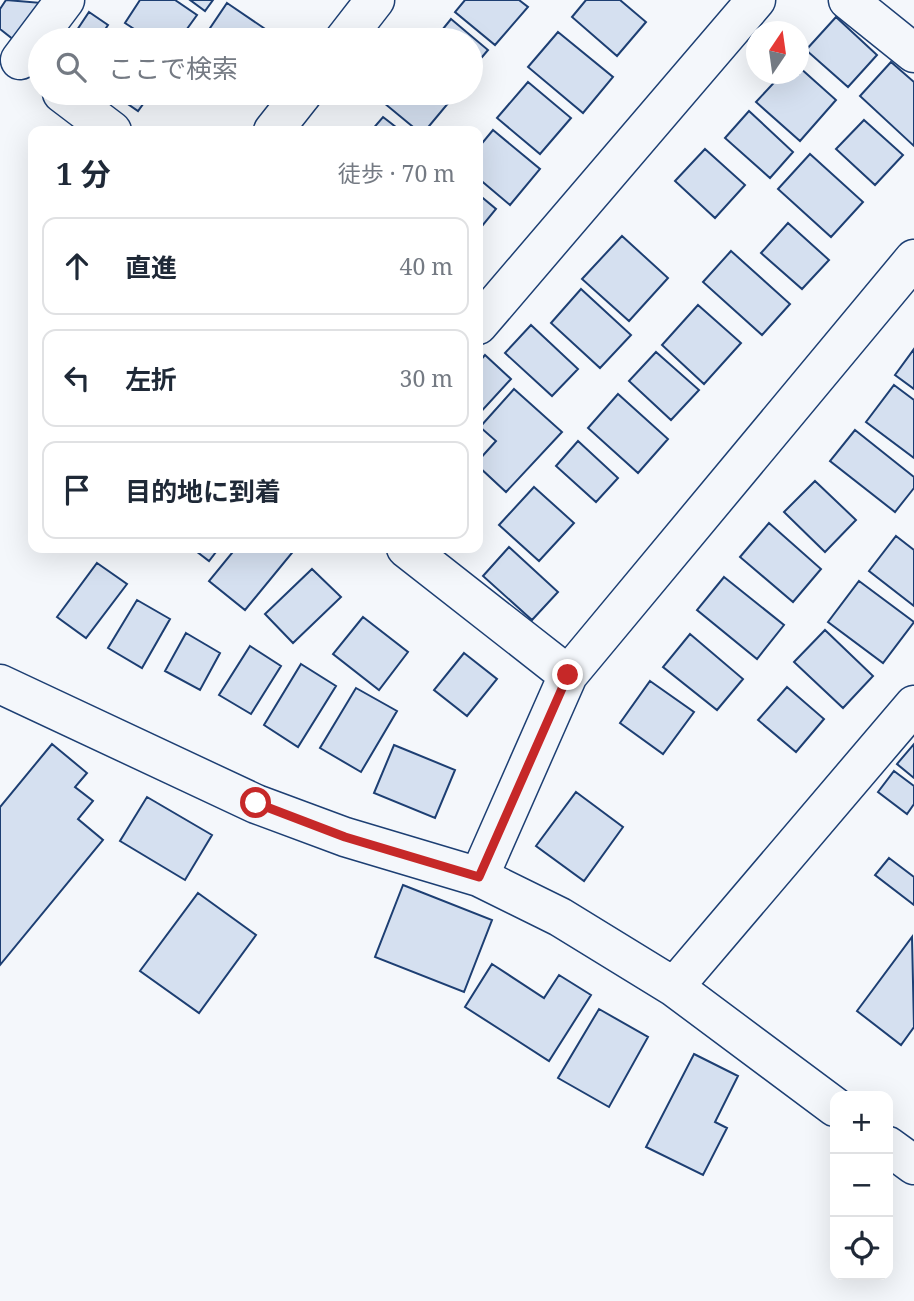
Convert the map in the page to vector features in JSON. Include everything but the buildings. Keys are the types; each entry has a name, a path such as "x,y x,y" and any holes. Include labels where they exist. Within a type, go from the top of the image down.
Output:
{"street":[{"path":"44,28 65,0"},
{"path":"353,28 375,0"},
{"path":"483,319 756,0"},
{"path":"848,0 914,53"},
{"path":"78,105 105,126"},
{"path":"277,126 294,105"},
{"path":"479,877 568,675 909,276"},
{"path":"412,553 568,675"},
{"path":"0,684 256,803 345,837 479,877 560,917 674,987 830,1103"},
{"path":"674,987 914,705"},
{"path":"893,1150 914,1165"}],"route":[{"path":"256,803 345,837 479,877 568,675"}]}
